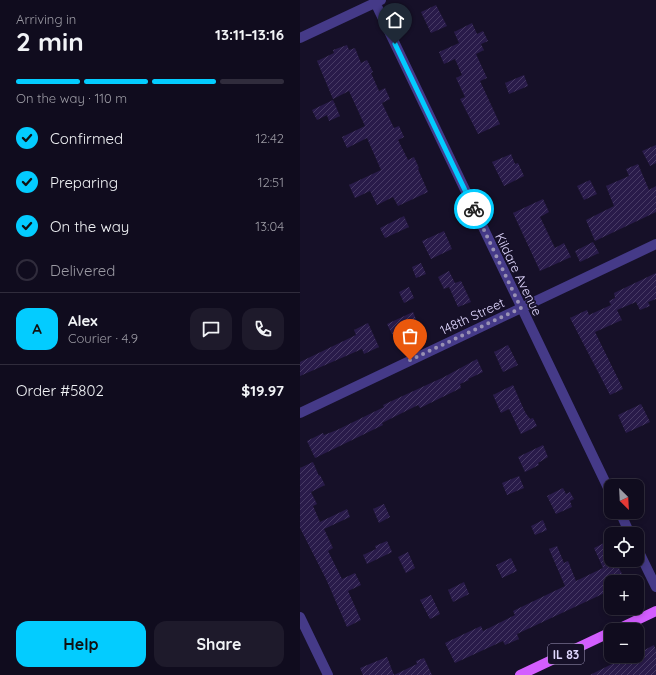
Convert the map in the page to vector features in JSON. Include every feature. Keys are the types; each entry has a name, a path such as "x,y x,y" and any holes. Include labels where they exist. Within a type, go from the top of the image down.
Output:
{"main road":[{"path":"631,623 656,611"},
{"name":"IL 83","path":"520,675 604,635"}],"street":[{"path":"300,38 376,1"},
{"name":"Kildare Avenue","path":"376,1 604,480"},
{"name":"148th Street","path":"300,413 656,244"},
{"path":"644,562 656,587"},
{"path":"300,617 328,675"}],"building":[{"path":"436,5 447,26 431,33 421,12"},
{"path":"472,23 477,34 483,31 488,41 481,44 484,50 476,54 487,78 480,81 500,124 478,134 460,99 465,97 456,78 462,75 455,59 444,64 439,52 459,43 454,32"},
{"path":"347,45 349,50 355,48 361,63 367,60 373,72 371,73 379,91 385,88 390,99 382,103 394,128 399,126 404,137 398,140 408,160 414,157 428,192 398,206 393,197 377,205 370,191 355,198 349,185 381,170 367,138 347,148 342,137 365,126 349,91 333,99 317,61 334,53 333,50"},
{"path":"524,75 528,86 509,94 505,83"},
{"path":"333,100 340,116 329,121 327,115 317,120 312,110"},
{"path":"656,145 656,163 650,166 642,151"},
{"path":"511,154 515,164 518,163 524,176 504,186 492,162"},
{"path":"638,164 649,190 656,186 656,212 595,241 586,220 614,206 606,186 629,176 626,169"},
{"path":"590,180 597,194 584,200 577,186"},
{"path":"543,199 549,212 540,217 555,248 564,243 571,257 540,271 513,213"},
{"path":"404,216 409,227 385,238 380,228"},
{"path":"444,231 452,249 431,259 422,241"},
{"path":"593,242 599,253 580,262 575,251"},
{"path":"421,263 426,274 416,278 412,267"},
{"path":"449,271 455,283 461,281 471,302 458,307 449,287 444,289 438,277"},
{"path":"656,273 656,299 648,302 650,306 640,310 636,302 617,310 622,320 595,332 623,389 610,395 570,318 587,310 589,315 611,305 609,301 615,298 614,293"},
{"path":"409,287 414,298 404,303 399,292"},
{"path":"413,312 419,326 394,338 387,324"},
{"path":"368,323 379,347 364,354 362,349 300,376 300,362 356,335 354,330"},
{"path":"508,345 518,365 503,372 494,352"},
{"path":"477,359 483,372 460,384 461,388 420,408 418,405 382,423 383,425 315,458 307,441 323,433 324,435 337,430 384,407 383,405 444,377"},
{"path":"513,385 525,412 530,419 533,418 537,426 521,434 509,409 501,413 493,395"},
{"path":"641,404 650,422 626,433 618,415"},
{"path":"543,445 548,457 538,463 539,465 525,472 518,457"},
{"path":"313,462 325,485 311,492 317,504 313,506 320,522 347,509 350,517 324,529 333,548 328,551 342,579 355,573 361,585 348,591 361,620 347,627 326,579 300,528 300,468"},
{"path":"519,476 524,488 507,495 502,483"},
{"path":"563,488 566,494 570,492 574,499 570,501 572,507 556,514 547,496"},
{"path":"384,504 390,517 379,523 373,509"},
{"path":"543,520 547,530 535,535 531,526"},
{"path":"387,541 392,552 367,564 363,555 376,549 375,546"},
{"path":"604,543 604,567 618,567 622,575 604,575 604,593 517,634 519,639 505,645 503,641 455,663 445,643 481,626 483,631 515,615 513,611 565,586 549,549 557,546 564,563 568,561 576,581 603,568 594,548"},
{"path":"408,552 415,568 406,573 398,557"},
{"path":"511,558 517,571 502,578 496,565"},
{"path":"464,582 469,594 453,602 448,590"},
{"path":"431,595 440,614 430,619 420,600"},
{"path":"654,645 656,650 656,675 590,675 614,663 644,663 644,650"},
{"path":"387,657 394,675 363,675 360,668"},
{"path":"424,658 432,675 394,675 417,664 416,661"}],"way so far":[{"path":"410,360 521,308 474,209"}],"route":[{"path":"395,44 474,209"}]}
